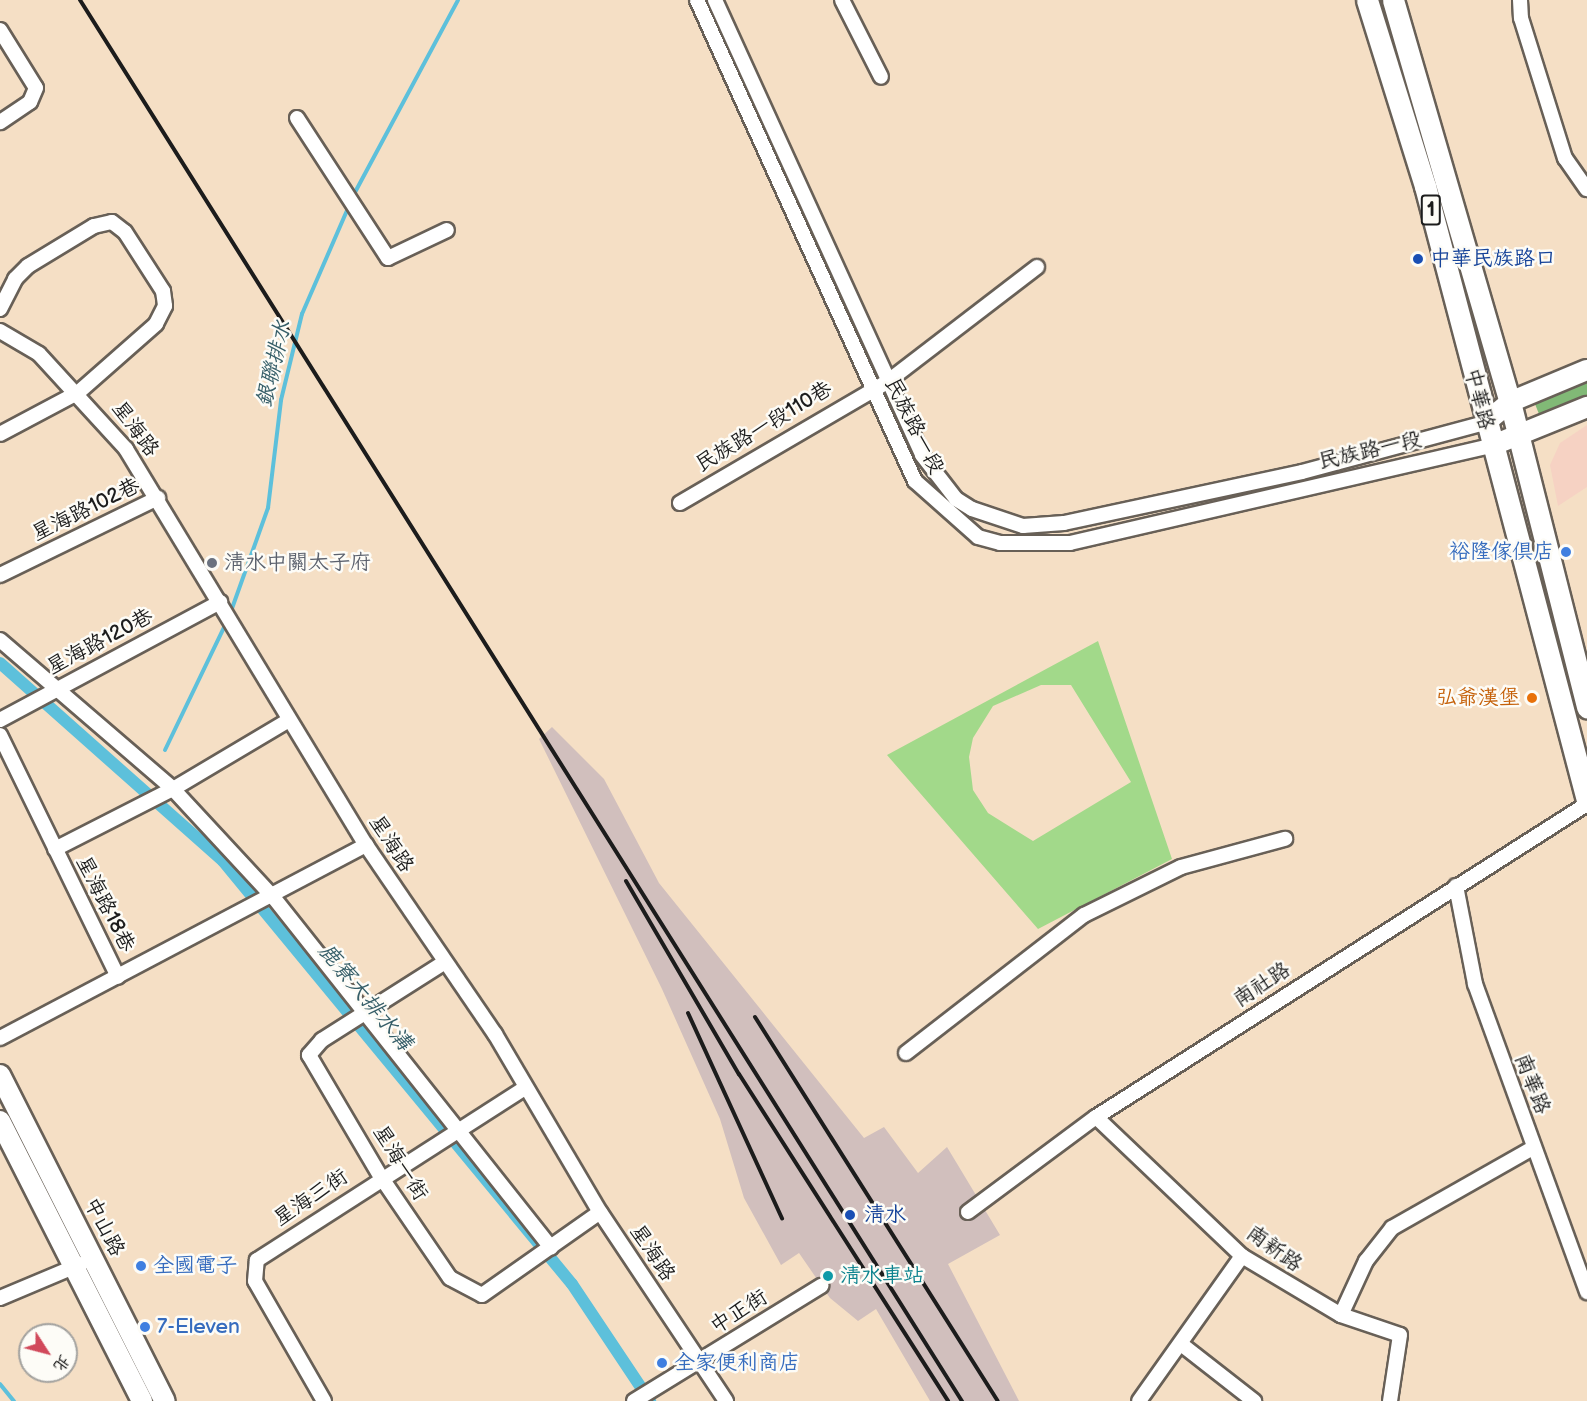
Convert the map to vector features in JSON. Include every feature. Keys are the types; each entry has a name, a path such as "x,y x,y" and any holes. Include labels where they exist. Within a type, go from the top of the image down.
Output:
{"main road":[{"name":"中華路","path":"1367,0 1425,186 1491,446 1587,802"},
{"name":"中華路","path":"1393,0 1510,402 1587,706"}],"street":[{"name":"民族路一段","path":"697,0 870,387 915,481 978,537 1000,543 1070,543 1491,446"},
{"name":"民族路一段","path":"715,0 922,455 956,499 993,519 1023,525 1148,506 1485,423"},
{"path":"842,0 881,77"},
{"path":"1520,0 1565,158 1587,189"},
{"path":"0,30 36,88 30,102 0,122"},
{"path":"297,118 388,258 447,230"},
{"path":"0,309 15,279 28,266 94,226 112,222 125,232 163,291 165,306 156,324 79,392 0,434"},
{"path":"887,382 1037,267"},
{"name":"星海路","path":"0,331 39,354 79,392 158,498 366,845 525,1088 600,1212 726,1401"},
{"path":"1485,423 1510,402 1587,370"},
{"name":"民族路一段110巷","path":"680,503 870,387 887,382"},
{"path":"1491,446 1519,438 1587,407"},
{"name":"星海路102巷","path":"0,575 158,498"},
{"name":"星海路120巷","path":"0,720 220,602"},
{"path":"0,640 173,789 274,898 455,1129 551,1247"},
{"path":"55,849 173,789 289,720"},
{"name":"星海路18巷","path":"0,735 118,977"},
{"name":"南社路","path":"968,1212 1096,1117 1587,802"},
{"path":"906,1053 1084,915 1181,867 1285,839"},
{"path":"0,1038 274,898 366,845"},
{"name":"南華路","path":"1456,886 1475,984 1587,1292"},
{"name":"星海一街","path":"445,963 366,1016 322,1040 309,1055 381,1177 450,1278 468,1292 482,1295 600,1212"},
{"name":"中山路","path":"0,1075 165,1401"},
{"name":"星海三街","path":"324,1401 253,1270 257,1260 455,1129 525,1088"},
{"name":"南新路","path":"1096,1117 1242,1256 1341,1315 1400,1335 1390,1401"},
{"path":"0,1121 142,1401"},
{"path":"1341,1315 1366,1261 1392,1228 1533,1148"},
{"path":"0,1298 74,1268 92,1256"},
{"path":"1139,1401 1242,1256"},
{"name":"中正街","path":"640,1398 822,1286"},
{"path":"1181,1344 1254,1401"}],"shaded area":[{"path":"1587,425 1587,487 1558,506 1550,465 1560,443"},
{"path":"552,727 604,779 659,883 864,1138 884,1127 918,1173 947,1147 1000,1235 948,1264 1019,1401 930,1401 876,1309 858,1321 830,1298 799,1253 781,1265 744,1198 720,1119 662,989 539,739"}],"green space":[{"path":"1587,380 1587,397 1539,414 1535,404"},
{"path":"1098,641 1172,859 1038,929 887,755","holes":["1041,685 1071,685 1131,782 1033,841 988,813 973,790 969,757 973,738 993,706"]}],"waterway":[{"name":"銀聯排水","path":"353,196 458,0"},
{"name":"銀聯排水","path":"230,614 268,508 281,400 302,314 349,206"},
{"name":"銀聯排水","path":"165,750 227,621"},
{"name":"鹿寮大排水溝","path":"0,663 223,861 572,1284 650,1401"},
{"path":"0,1384 14,1401"}],"railway":[{"path":"80,0 962,1401"},
{"path":"626,881 739,1074 948,1401"},
{"path":"688,1013 782,1218"},
{"path":"755,1017 998,1401"}],"place":[{"name":"中華民族路口","path":"1418,259"},
{"name":"裕隆傢俱店","path":"1566,552"},
{"name":"清水中關太子府","path":"212,563"},
{"name":"弘爺漢堡","path":"1532,698"},
{"name":"清水","path":"850,1215"},
{"name":"全國電子","path":"141,1266"},
{"name":"清水車站","path":"828,1276"},
{"name":"7-Eleven","path":"145,1327"},
{"name":"全家便利商店","path":"662,1363"}]}
